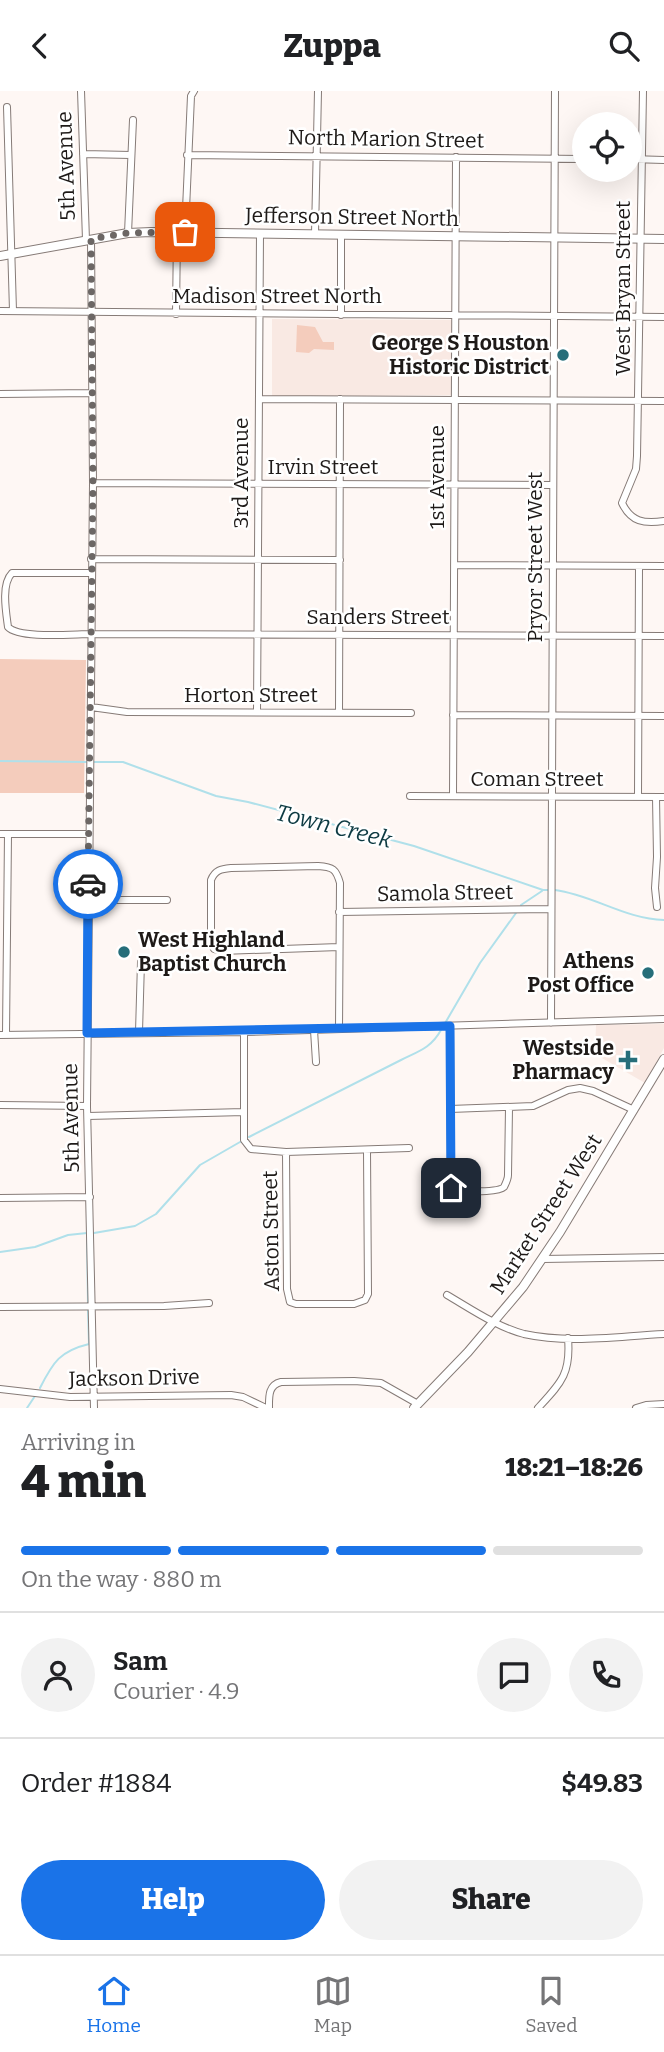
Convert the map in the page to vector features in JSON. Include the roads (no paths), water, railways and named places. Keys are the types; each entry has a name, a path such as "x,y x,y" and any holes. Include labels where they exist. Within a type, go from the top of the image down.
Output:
{"main road":[{"name":"Jefferson Street North","path":"0,256 128,233 664,239"},
{"name":"Market Street West","path":"416,1406 495,1322 523,1287 543,1259 664,1059"}],"street":[{"name":"5th Avenue","path":"81,91 92,311 87,1106 94,1408"},
{"path":"315,234 318,91"},
{"name":"Pryor Street West","path":"551,1023 555,91"},
{"name":"West Bryan Street","path":"642,125 643,91"},
{"path":"177,314 193,94"},
{"path":"6,107 13,311"},
{"path":"128,233 133,120"},
{"path":"83,154 131,155"},
{"name":"North Marion Street","path":"187,155 572,159"},
{"name":"1st Avenue","path":"453,796 456,157"},
{"path":"642,159 664,160"},
{"name":"West Bryan Street","path":"641,182 640,401 636,469 622,503 627,514 639,520 664,521"},
{"name":"3rd Avenue","path":"257,712 260,233"},
{"path":"341,234 341,315"},
{"name":"Madison Street North","path":"0,311 640,316"},
{"path":"640,316 664,317"},
{"path":"0,394 92,393"},
{"path":"259,399 664,401"},
{"path":"339,713 340,399"},
{"name":"Irvin Street","path":"93,483 553,485"},
{"path":"92,559 340,560"},
{"path":"454,565 664,566"},
{"path":"638,797 639,566"},
{"name":"Sanders Street","path":"91,573 12,573 8,577 8,627 12,632 91,635 664,636"},
{"name":"Horton Street","path":"91,707 127,712 411,713"},
{"path":"453,715 664,716"},
{"name":"Coman Street","path":"410,796 664,797"},
{"path":"656,797 657,907"},
{"path":"88,834 4,834 3,1035 244,1032 664,1019"},
{"path":"339,947 221,951 214,949 211,943 213,873 219,870 322,866 332,867 337,871 340,883 339,1029"},
{"path":"88,900 167,900"},
{"name":"Samola Street","path":"339,912 551,909"},
{"path":"139,1032 141,962"},
{"path":"450,1026 451,1188 457,1191 494,1191 505,1186 509,1175 509,1108"},
{"path":"314,1030 316,1062"},
{"path":"244,1032 246,1146 257,1151 286,1152 409,1148"},
{"path":"450,1109 534,1106 568,1090 580,1089 593,1091 634,1110"},
{"path":"0,1105 87,1106"},
{"path":"88,1116 244,1112"},
{"name":"Aston Street","path":"286,1152 287,1289 290,1301 296,1304 359,1303 365,1300 368,1294 368,1151"},
{"path":"0,1198 90,1197"},
{"path":"543,1259 664,1257"},
{"path":"447,1295 495,1322 523,1333 568,1338 664,1334"},
{"path":"0,1307 164,1306 209,1303"},
{"path":"541,1407 562,1382 567,1371 570,1358 568,1338"},
{"path":"268,1408 271,1388 281,1382 354,1381 380,1383 416,1406"},
{"name":"Jackson Drive","path":"0,1389 94,1398 231,1395 268,1408"},
{"path":"636,1408 664,1404"}],"waterway":[{"name":"Town Creek","path":"0,761 86,762"},
{"name":"Town Creek","path":"92,762 123,762 216,796 414,846 549,890"},
{"name":"Town Creek","path":"555,890 636,916 664,920"},
{"path":"521,905 542,891"},
{"path":"444,1025 480,963 516,913"},
{"path":"249,1137 419,1051 429,1045 441,1030"},
{"path":"94,1233 135,1226 156,1214 200,1165 240,1142"},
{"path":"0,1252 35,1247 68,1235 87,1233"},
{"path":"87,1236 88,1304"},
{"path":"40,1388 58,1359 71,1350 89,1344 88,1310"},
{"path":"27,1408 35,1396"}],"place":[{"name":"George S Houston Historic District","path":"563,355"},
{"name":"West Highland Baptist Church","path":"124,952"},
{"name":"Athens Post Office","path":"648,973"},
{"name":"Westside Pharmacy","path":"628,1060"}]}
